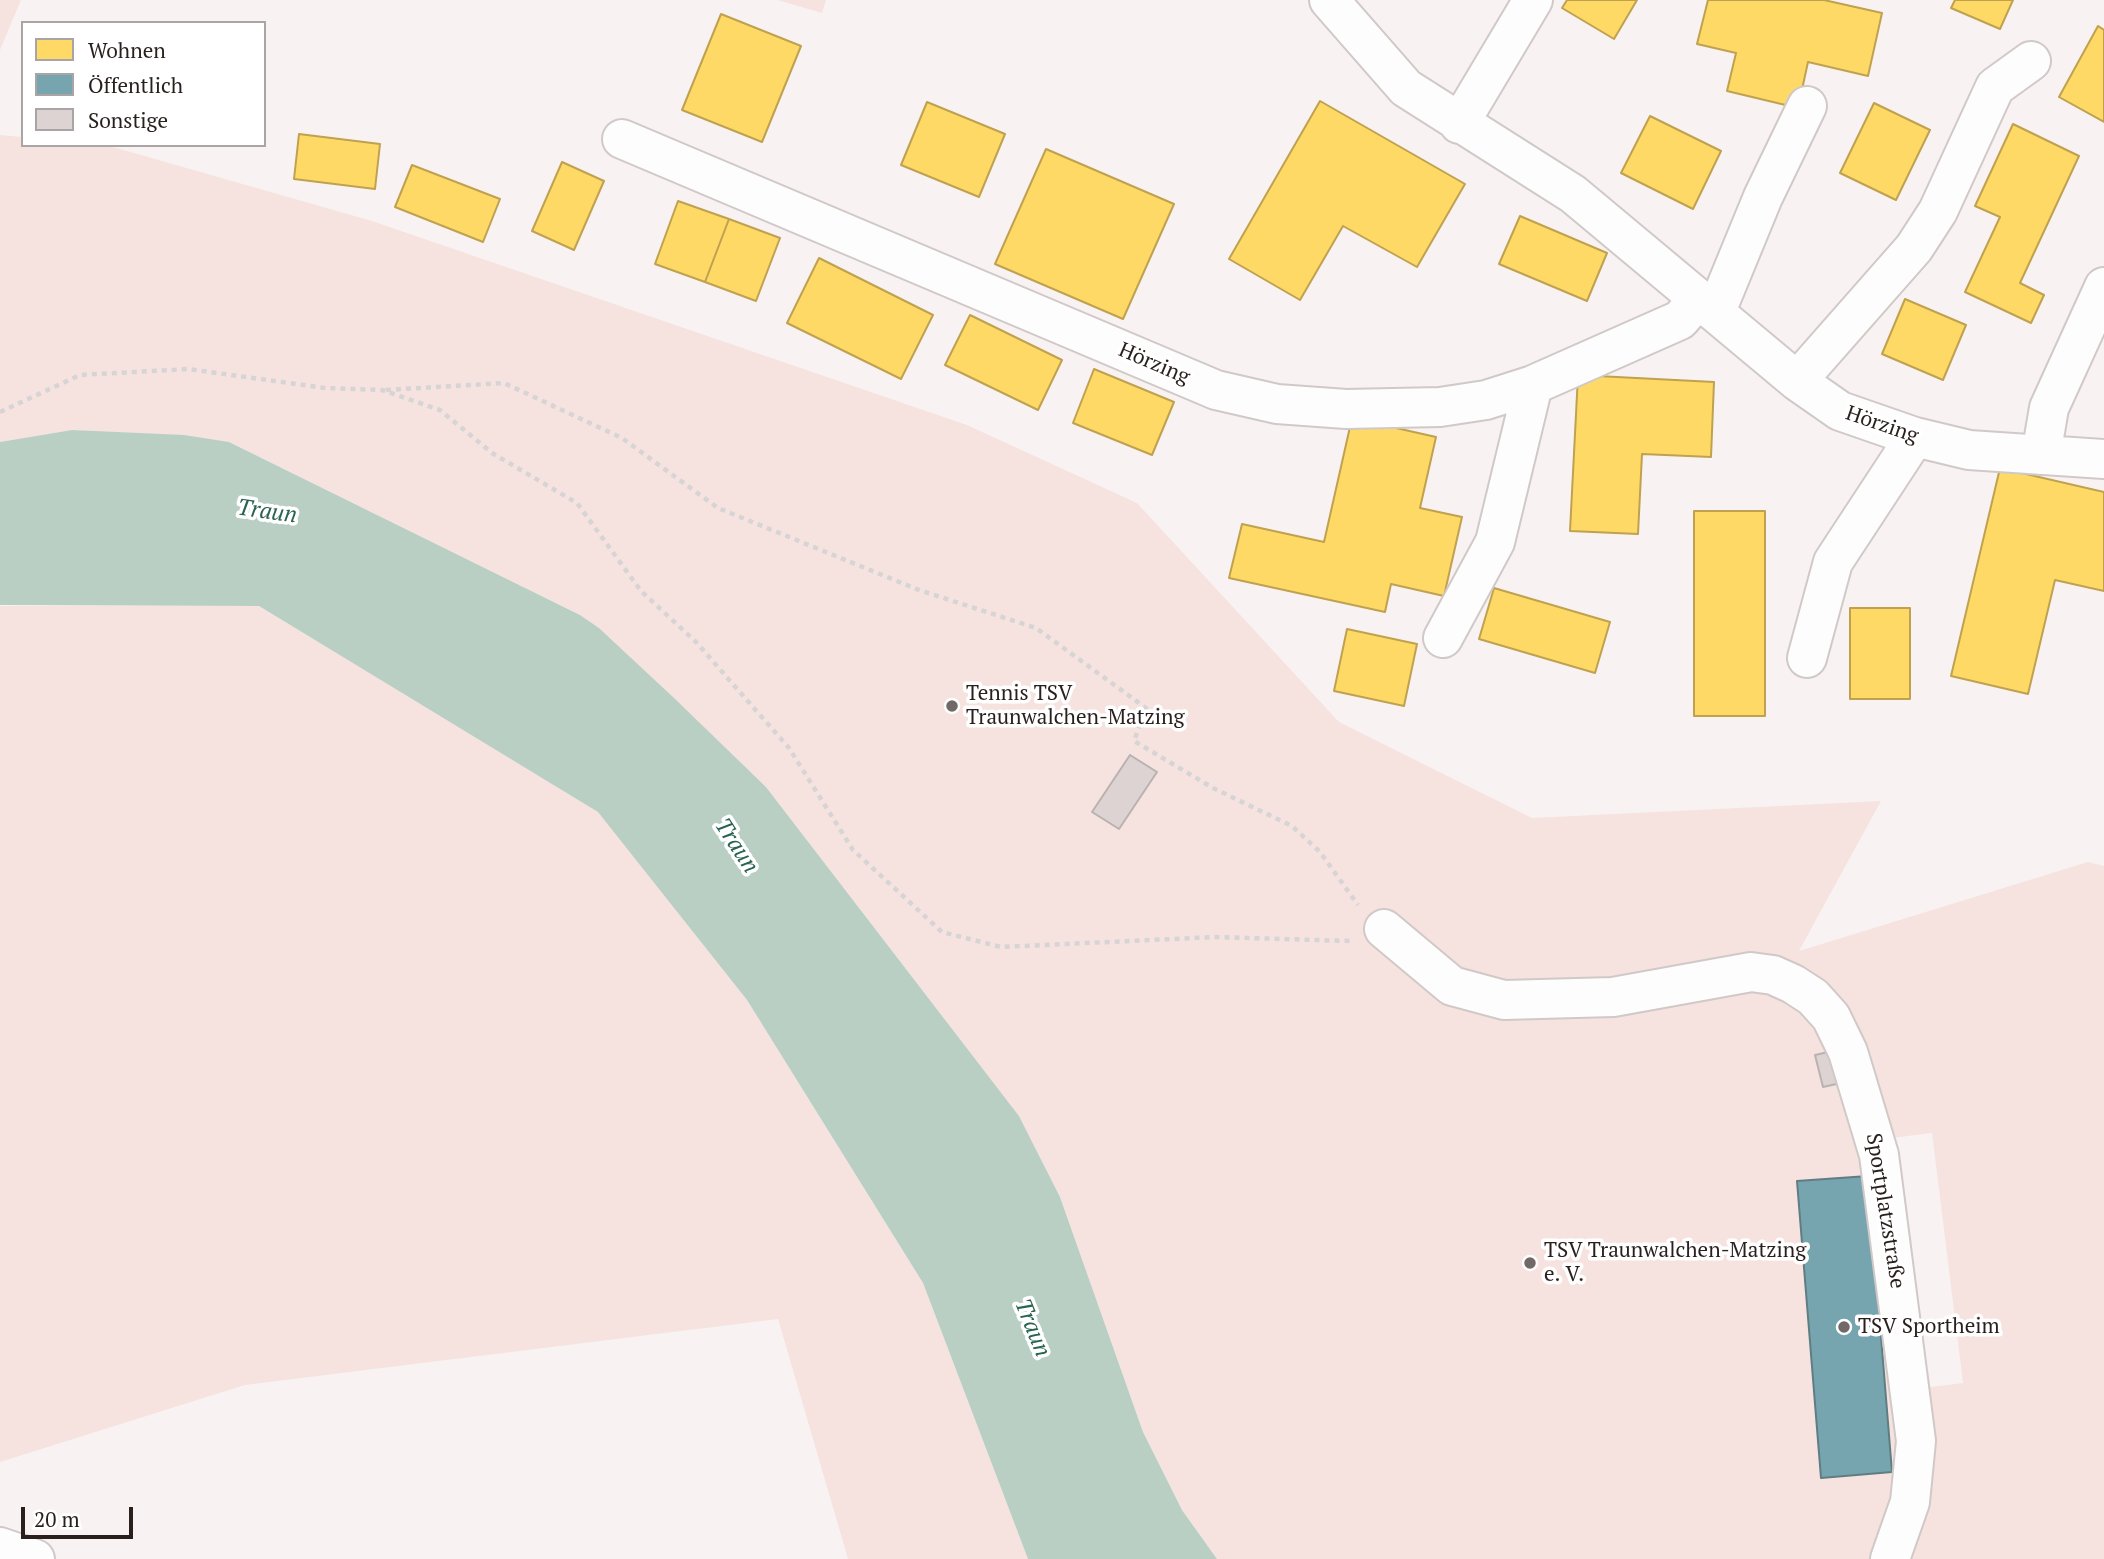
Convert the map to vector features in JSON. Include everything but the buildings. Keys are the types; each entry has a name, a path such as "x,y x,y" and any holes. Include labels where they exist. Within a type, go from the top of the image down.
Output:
{"street":[{"name":"Hörzing","path":"1329,0 1406,88 1573,194 1797,381 1840,411 1915,437 1969,450 2104,459"},
{"path":"1459,124 1534,0"},
{"path":"1797,381 1914,248 1938,211 1995,87 2031,61"},
{"path":"1705,305 1719,304 1763,197 1807,106"},
{"name":"Hörzing","path":"622,139 1216,390 1277,404 1346,409 1440,407 1486,400 1533,385 1680,320 1705,305"},
{"path":"2041,455 2049,408 2104,287"},
{"path":"1443,638 1495,542 1533,385"},
{"path":"1807,658 1833,562 1915,437"},
{"name":"Sportplatzstraße","path":"1394,938 1452,986 1504,1000 1613,997 1751,972 1773,975 1793,984 1813,997 1830,1017 1848,1052 1879,1155 1916,1441 1910,1502 1890,1559"},
{"path":"0,1547 35,1559"}],"path":[{"path":"0,412 80,375 188,369 325,388 382,390 504,383 622,438 719,508 919,590 1037,628 1146,708 1134,741 1213,788 1292,825 1320,852 1364,912 1394,938"},
{"path":"382,390 440,410 492,453 577,503 641,591 696,642 789,748 853,850 942,932 1001,947 1215,937 1349,940 1394,938"}],"shaded area":[{"path":"0,0 21,0 0,50"},
{"path":"777,0 826,0 822,13"},
{"path":"0,135 21,137 21,147 113,147 372,221 967,425 1137,503 1339,722 1532,818 1881,801 1799,951 2088,862 2104,866 2104,1559 1217,1559 1182,1510 1143,1432 1060,1197 1019,1116 766,787 599,628 580,615 229,442 72,430 0,442","holes":["1932,1133 1963,1383 1923,1388 1892,1138"]},
{"path":"0,606 259,606 599,812 747,1000 923,1283 1028,1559 848,1559 778,1319 245,1385 0,1462"}],"water":[{"name":"Traun","path":"72,430 184,435 229,442 580,615 599,628 766,787 1019,1116 1060,1197 1143,1432 1182,1510 1217,1559 1028,1559 923,1283 747,1000 598,812 259,606 0,605 0,442"}],"place":[{"name":"Tennis TSV Traunwalchen-Matzing","path":"952,706"},
{"name":"TSV Traunwalchen-Matzing e. V.","path":"1530,1263"},
{"name":"TSV Sportheim","path":"1844,1327"}]}
